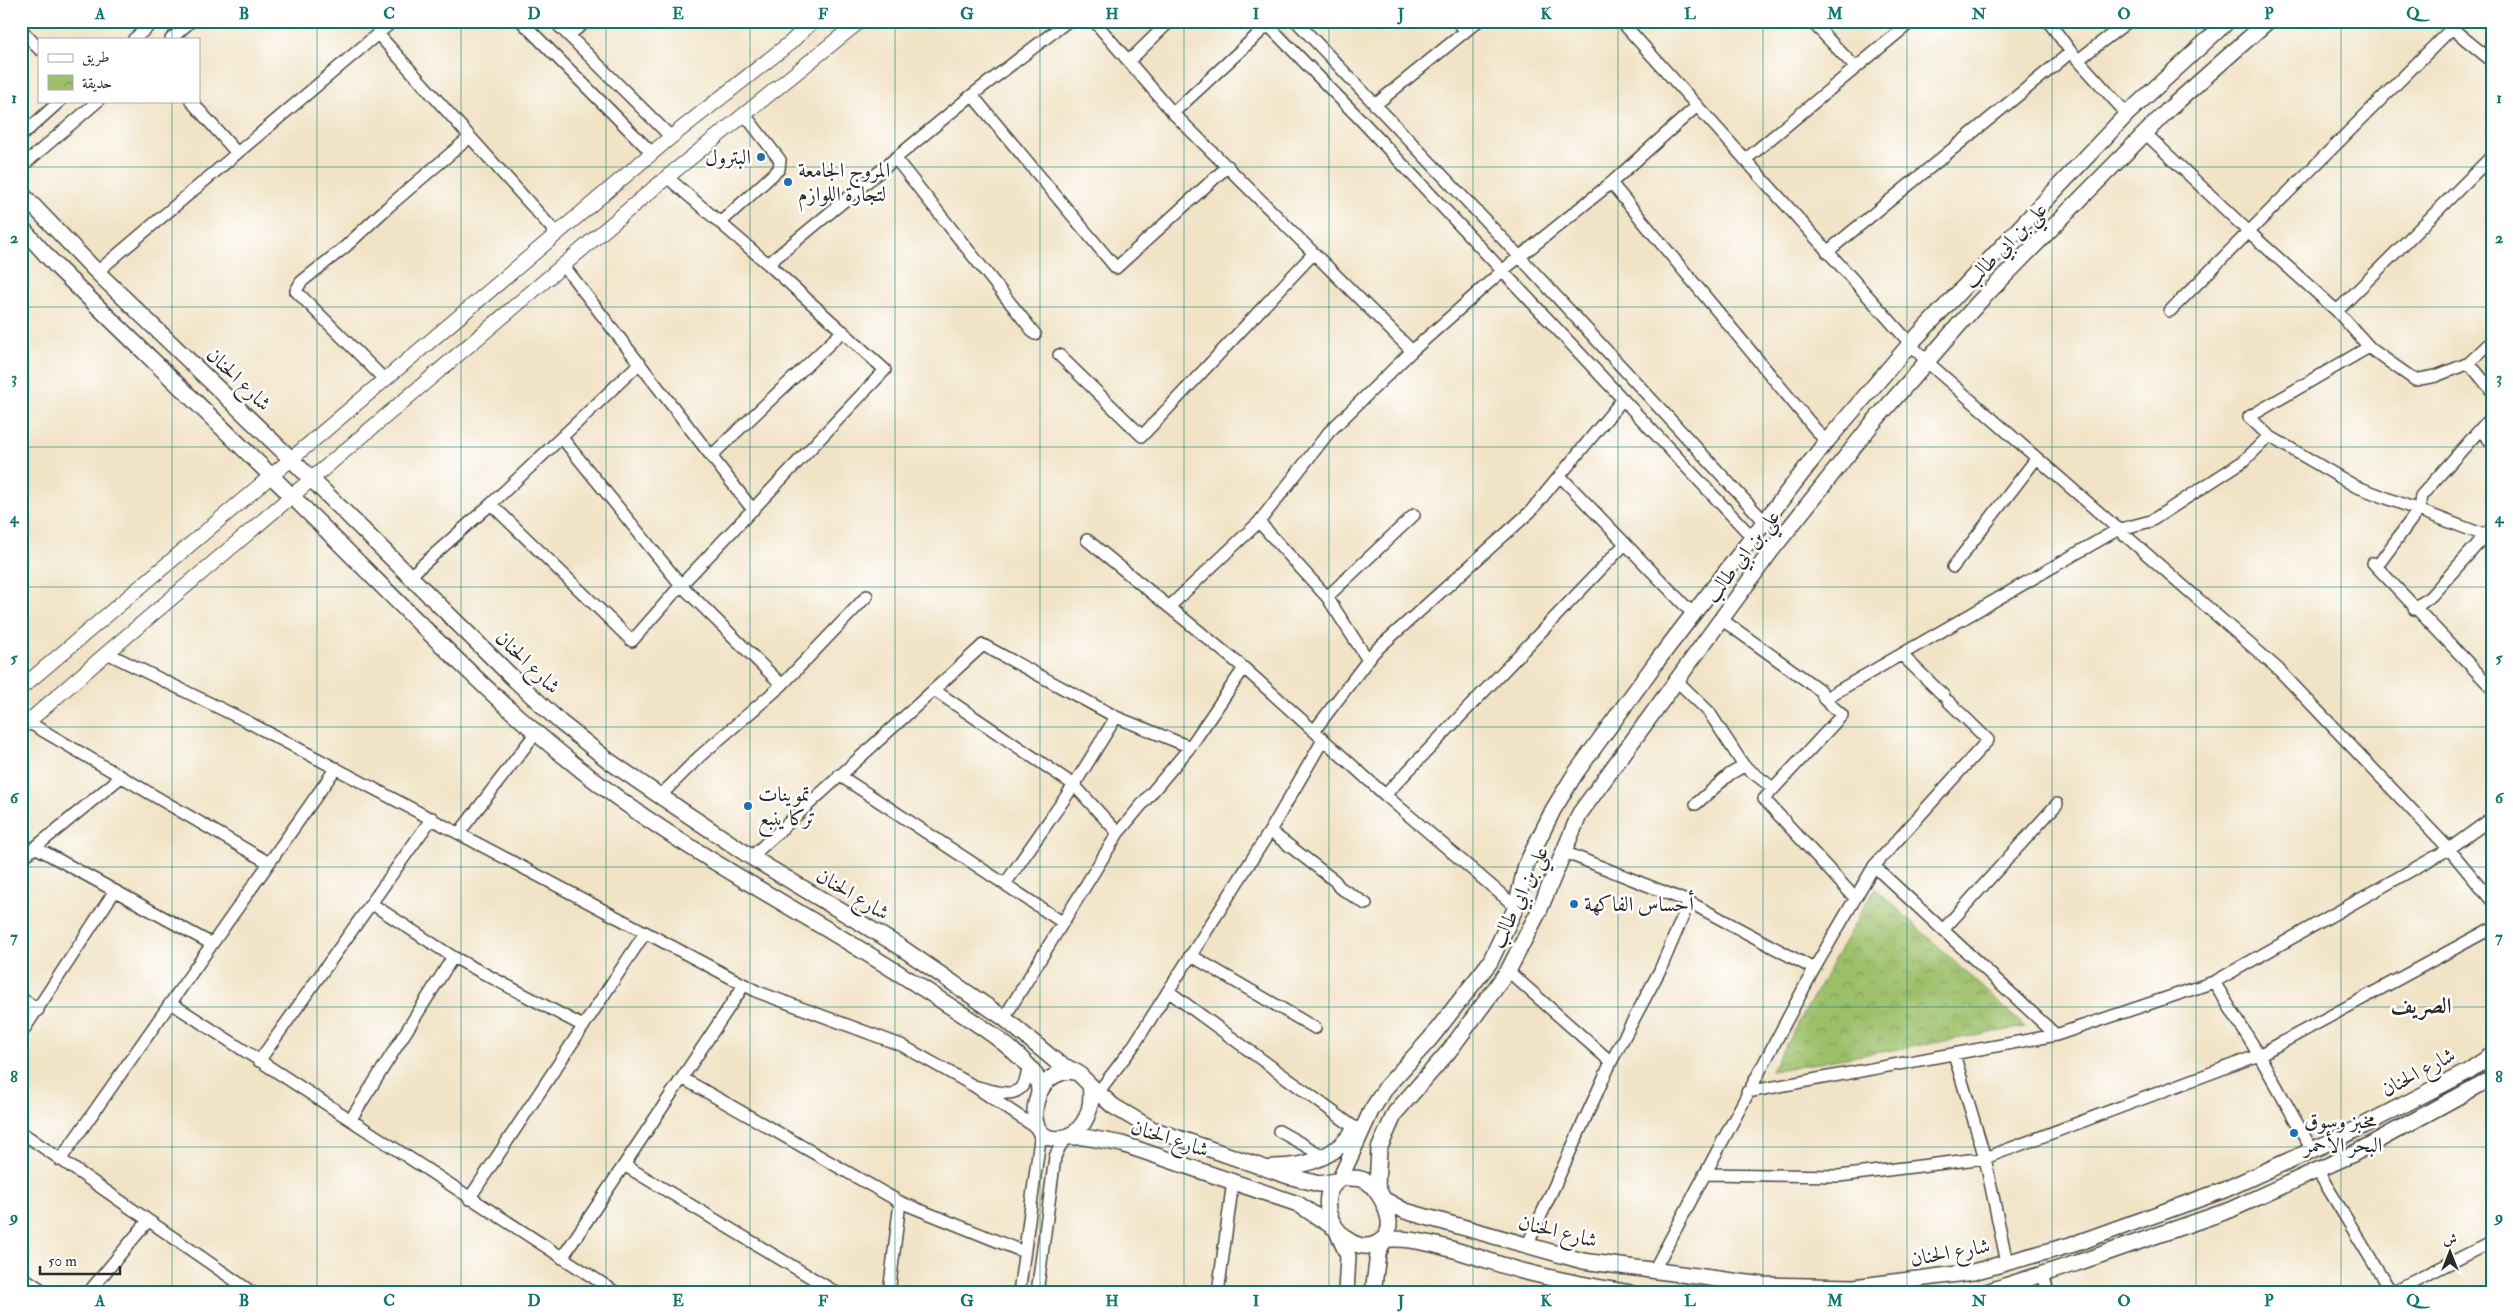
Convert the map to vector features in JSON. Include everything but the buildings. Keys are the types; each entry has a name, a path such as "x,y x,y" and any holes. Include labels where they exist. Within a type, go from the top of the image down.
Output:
{"main road":[{"name":"علي بن ابي طالب","path":"1338,1180 1371,1111 1387,1086 1430,1039 1490,962 1516,907 1526,864 1553,810 1581,766 1764,521 1826,442 1910,344 2127,114 2228,21"},
{"name":"علي بن ابي طالب","path":"1383,1200 1378,1186 1379,1149 1396,1113 1450,1051 1508,971 1525,940 1580,814 1721,619 1866,431 1926,361 2013,266 2145,133 2268,21"},
{"name":"شارع الحنان","path":"21,193 97,272 560,722 609,761 660,796 751,857 899,946 1004,1018 1058,1063 1078,1073"},
{"name":"شارع الحنان","path":"21,227 57,267 272,476 465,668 535,734 600,785 663,830 729,872 886,964 993,1036 1035,1072 1039,1083 1039,1094"},
{"name":"شارع الحنان","path":"1383,1200 1427,1218 1583,1261 1653,1272 1763,1285 1854,1287 1972,1272 2074,1244 2224,1190 2312,1150 2467,1072 2492,1055"},
{"path":"1069,1071 1078,1073 1095,1091 1091,1094 1086,1118 1080,1128 1068,1137 1057,1140 1046,1136 1038,1129 1035,1108 1039,1094 1046,1081 1055,1074 1069,1071"},
{"name":"شارع الحنان","path":"1983,1293 2027,1286 2043,1274 2230,1210 2317,1170 2458,1098 2492,1078"},
{"name":"شارع الحنان","path":"1095,1091 1131,1118 1152,1129 1319,1184 1338,1180"},
{"path":"1254,1164 1290,1167 1325,1157 1347,1141 1355,1128 1371,1111"},
{"name":"شارع الحنان","path":"1068,1137 1084,1137 1122,1144 1233,1181 1298,1204 1336,1229"},
{"path":"1346,1293 1348,1256 1327,1208 1331,1187 1338,1180 1354,1178 1364,1180 1383,1200 1388,1213 1384,1238 1378,1254 1373,1293"},
{"path":"1336,1229 1345,1239 1361,1246 1372,1245 1384,1238 1426,1244 1578,1284 1630,1293"}],"street":[{"path":"135,38 155,21"},
{"path":"172,38 191,21"},
{"path":"97,272 394,21"},
{"path":"521,21 652,153"},
{"path":"554,21 672,137"},
{"path":"569,36 587,21"},
{"path":"21,688 652,153 790,42 813,21"},
{"path":"269,863 121,777 25,725 106,653 667,177 860,21"},
{"path":"768,264 972,95 1068,21"},
{"path":"1094,21 1173,113 1412,351"},
{"path":"1130,62 1170,21"},
{"path":"1296,21 1519,256 1764,521"},
{"path":"1456,21 1466,31"},
{"path":"1375,104 1478,21"},
{"path":"1621,21 1926,361 2116,530 2278,669 2449,849 2492,901"},
{"path":"1810,21 1856,68"},
{"path":"1745,160 1912,21"},
{"path":"2048,21 2075,56 2127,114"},
{"path":"1827,252 2075,56 2129,21"},
{"path":"1173,113 1266,23 1752,537"},
{"path":"2170,311 2447,25 2492,61"},
{"path":"21,29 38,48"},
{"path":"378,34 557,234"},
{"path":"972,95 1116,268 1228,166"},
{"path":"21,136 59,102"},
{"path":"21,167 97,102"},
{"path":"192,102 237,154"},
{"path":"1169,607 1259,522 1329,432 1412,351 1519,256 1611,183 1697,106"},
{"path":"720,223 779,169 780,160 745,115"},
{"path":"2145,133 2248,232 2337,310 2369,347 2416,380 2436,376 2470,363 2492,341"},
{"path":"385,380 296,291 301,282 345,247 388,207 470,137"},
{"path":"2337,310 2492,156"},
{"path":"895,158 1035,334"},
{"path":"491,504 632,641 681,585 885,370 768,264 667,177"},
{"path":"1611,183 1826,442"},
{"path":"1059,355 1142,436 1313,254"},
{"path":"563,265 753,510"},
{"path":"711,456 842,331"},
{"path":"2369,347 2249,416 2270,436 2355,486 2490,534 2431,596 2414,609"},
{"path":"410,576 491,504 640,363"},
{"path":"2470,363 2492,392"},
{"path":"1314,731 1368,660 1530,512 1623,399"},
{"path":"2492,416 2481,431 2474,433 2422,496 2419,509 2377,562 2414,609 2492,688"},
{"path":"2481,431 2492,443"},
{"path":"1824,699 1903,656 1995,598 2116,530 2151,521 2245,460 2270,436"},
{"path":"562,438 681,585 782,685"},
{"path":"1952,567 2036,459"},
{"path":"1560,476 1693,614"},
{"path":"1328,597 1414,516"},
{"path":"1259,522 1328,597 1368,660"},
{"path":"1087,540 1244,668 1385,795 1516,907"},
{"path":"1385,795 1625,544"},
{"path":"660,796 700,756 782,685 867,596"},
{"path":"1721,619 1821,691 1824,699 1842,715 1764,799 1855,898"},
{"path":"751,857 982,645 1116,717 1190,747"},
{"path":"106,653 336,768 744,985 901,1044 974,1086 1038,1129 1040,1148 1019,1293"},
{"path":"1653,1272 1747,1092 1814,969 1874,866 1988,740 1903,656"},
{"path":"1004,1018 1118,833 1190,747 1244,668"},
{"path":"1676,680 1709,712 1744,766 1773,788"},
{"path":"934,690 1074,785 1118,833"},
{"path":"1005,884 1074,785 1116,717"},
{"path":"460,833 535,734"},
{"path":"1095,1091 1132,1048 1270,831 1324,740"},
{"path":"1696,804 1730,774 1744,766"},
{"path":"60,1160 336,768"},
{"path":"839,775 1062,922"},
{"path":"21,859 121,777"},
{"path":"1943,930 2057,804"},
{"path":"259,1061 432,818"},
{"path":"1747,1092 2056,1035 2214,982 2449,849 2492,818"},
{"path":"1270,831 1335,881 1339,887 1366,904"},
{"path":"35,847 212,944"},
{"path":"1564,852 1689,902 1814,969"},
{"path":"1874,866 2056,1035"},
{"path":"21,1034 114,892"},
{"path":"1527,1246 1612,1062 1660,970 1689,902"},
{"path":"372,904 453,957 583,1026"},
{"path":"1704,1174 1839,1176 1985,1158 2259,1055 2492,928"},
{"path":"469,1199 645,933"},
{"path":"1190,955 1316,1028"},
{"path":"351,1119 453,957"},
{"path":"1508,971 1612,1062"},
{"path":"2214,982 2259,1055 2312,1150"},
{"path":"562,1258 744,985"},
{"path":"1168,991 1355,1128"},
{"path":"21,998 38,1010"},
{"path":"171,1003 351,1119 469,1199 616,1293"},
{"path":"1954,1054 1985,1158 2007,1263"},
{"path":"974,1086 1004,1094 1014,1093 1023,1087 1027,1079 1028,1066"},
{"path":"682,1078 900,1202 1024,1252"},
{"path":"21,1132 253,1293"},
{"path":"1279,1132 1325,1157"},
{"path":"1038,1293 1054,1157 1068,1137"},
{"path":"624,1165 838,1293"},
{"path":"2317,1170 2397,1291 2492,1242"},
{"path":"1218,1293 1233,1181"},
{"path":"889,1293 900,1202"},
{"path":"88,1293 148,1221"},
{"path":"2043,1274 2048,1293"},
{"path":"21,1276 47,1293"}],"green space":[{"path":"1875,888 2025,1027 1771,1071"}],"place":[{"name":"البترول","path":"761,157"},
{"name":"المروج الجامعة لتجارة اللوازم","path":"788,182"},
{"name":"تموينات تركا ينبع","path":"748,806"},
{"name":"أحساس الفاكهة","path":"1574,904"},
{"name":"مخبز وسوق البحر الأحمر","path":"2294,1133"}],"district":[{"name":"الصريف","path":"2421,1005"}]}
